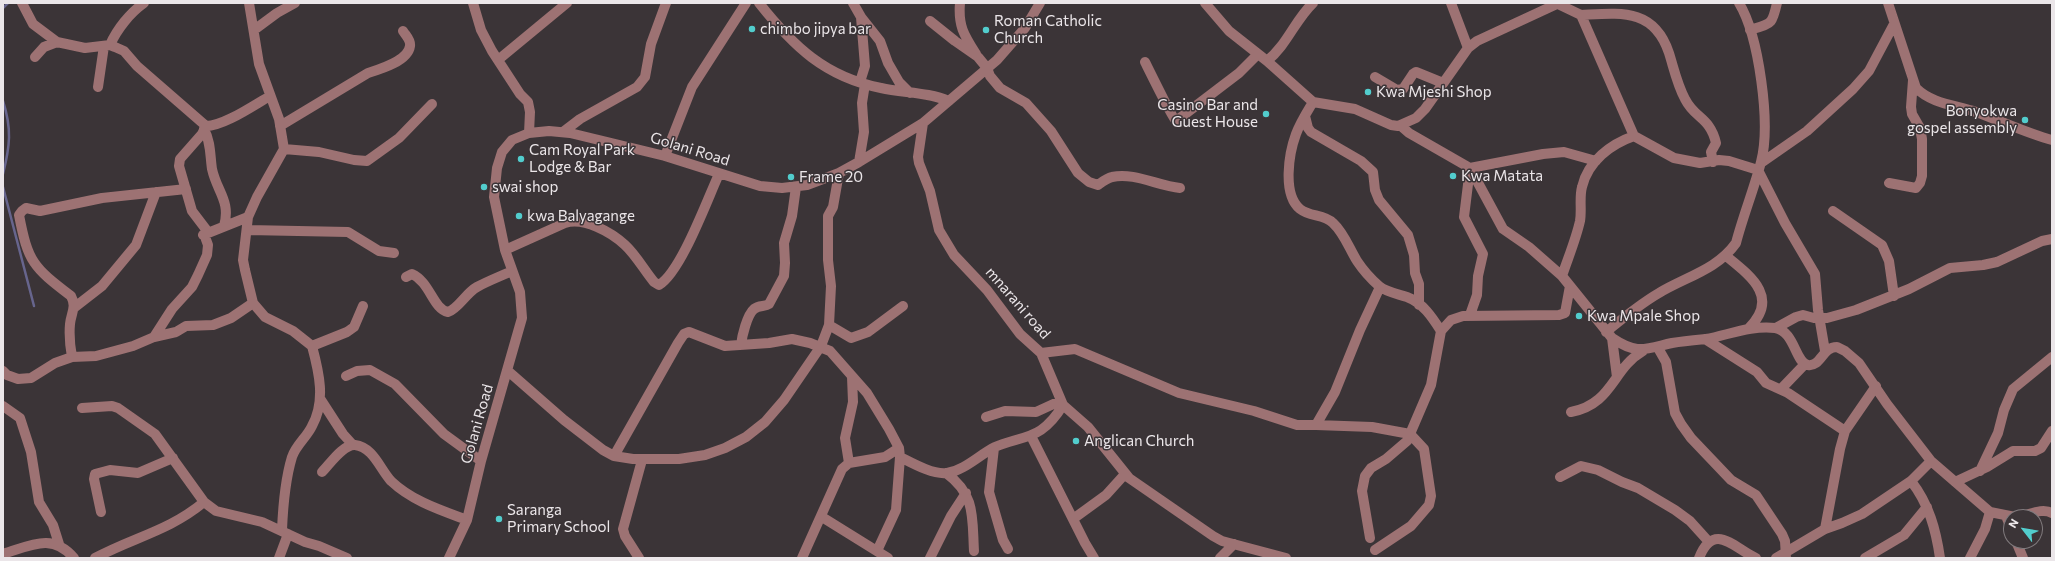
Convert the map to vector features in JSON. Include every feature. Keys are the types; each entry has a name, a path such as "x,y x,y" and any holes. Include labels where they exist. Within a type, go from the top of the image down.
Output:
{"street":[{"path":"22,3 33,24 56,42 85,48 107,45 124,51 137,66 205,128 208,136 212,170 226,204 224,226"},
{"path":"98,87 107,45 137,8 144,3"},
{"path":"248,3 259,64 280,126 284,149 257,196 248,217 248,230 243,260 253,303 264,317 293,332 312,346 317,364 321,400 313,426 292,456 286,486 285,532 279,558"},
{"path":"254,30 277,12 295,3"},
{"path":"474,3 481,30 520,94 528,102 530,112 529,133"},
{"path":"498,60 567,3"},
{"path":"563,132 580,119 637,87 645,77 653,38 666,3"},
{"path":"665,156 692,86 746,3"},
{"path":"759,3 783,33 814,61 834,72 863,83 911,94 932,95 949,101"},
{"path":"853,3 861,17 880,41 888,63 898,82 911,94"},
{"path":"960,3 959,16 962,31 978,58 987,68 990,76 1000,88 1026,103 1061,145 1069,161 1089,182 1098,185 1111,177 1122,176 1180,188"},
{"name":"Golani Road","path":"448,558 467,520 481,461 522,318 520,292 505,250 494,197 497,168 502,152 512,140 529,133 549,131 563,132 665,156 760,186 796,187 839,173 923,123 997,60 1025,28 1040,3"},
{"path":"1205,3 1229,31 1267,60 1314,102 1355,109 1391,125 1401,126 1416,118 1425,109 1468,48 1477,40 1509,25 1558,4 1581,15 1629,15 1645,20 1658,30 1669,54 1677,82 1686,102 1690,108 1708,123 1712,130 1716,142 1711,152 1713,162"},
{"path":"1267,60 1284,42 1304,12 1313,3"},
{"path":"1451,3 1468,48"},
{"path":"1609,335 1660,292 1697,274 1726,256 1736,243 1759,166 1765,135 1760,74 1750,30 1739,3"},
{"path":"1750,30 1772,21 1775,18 1777,3"},
{"path":"1888,3 1916,88 1936,101 1961,107 2052,140"},
{"path":"1581,15 1634,136 1674,158 1700,163 1729,161 1759,166 1811,127 1853,89 1869,71 1894,24"},
{"path":"859,162 864,132 862,103 865,66 861,17"},
{"path":"930,21 978,58"},
{"path":"280,126 368,73 384,67 406,54 410,45 410,40 403,32"},
{"path":"35,56 44,47 56,42"},
{"path":"1145,62 1165,99 1173,119 1176,121 1239,73 1258,54"},
{"path":"1375,77 1397,90 1403,88 1416,72 1443,83"},
{"path":"1889,183 1916,188 1920,184 1922,176 1921,132 1911,107 1913,79"},
{"path":"154,337 172,310 192,287 207,255 208,245 192,211 179,166 180,159 205,128 229,119 270,96"},
{"path":"1314,102 1305,116 1292,147 1289,184 1293,202 1300,209 1310,214 1329,219 1337,227 1357,260 1380,287 1409,298 1430,313 1440,331"},
{"path":"284,149 319,152 354,160 367,161 399,138 432,104"},
{"path":"1305,116 1308,128 1311,132 1361,161 1373,172 1375,190 1379,200 1408,235 1414,254 1415,273 1420,284 1419,305"},
{"name":"mnarani road","path":"923,123 918,157 920,170 930,191 933,210 939,230 954,255 988,290 1020,334 1041,353 1062,403 1088,427 1125,474 1157,499 1212,536 1234,544 1286,558"},
{"path":"1401,126 1409,133 1470,168 1503,230 1529,247 1562,276 1609,335 1622,345 1644,350 1658,348 1672,343 1705,339 1748,329 1776,328 1803,315 1820,318 1856,310 1894,296 1950,268 1983,265 1997,262 2042,241 2052,239"},
{"path":"1562,276 1581,216 1582,187 1596,161 1608,149 1634,136"},
{"path":"1470,168 1543,154 1564,152 1596,161"},
{"path":"1759,166 1785,223 1815,274 1825,351"},
{"path":"1470,168 1464,217 1483,254 1478,276 1476,295 1470,315"},
{"path":"508,371 564,420 603,450 614,456 642,460 679,459 705,455 725,448 746,437 766,422 784,400 821,346 829,325 831,293 828,260 828,216 833,207 839,173"},
{"path":"505,250 565,223 574,221 581,222 616,238 626,245 654,282 659,285 671,275 682,257 720,174"},
{"path":"741,345 744,331 752,313 756,308 770,304 784,276 784,243 792,216 796,187"},
{"path":"75,307 71,296 38,268 28,254 19,215 22,210 26,208 40,211 102,198 186,189"},
{"path":"72,357 70,323 75,307 102,286 136,245 156,192"},
{"path":"1832,211 1882,244 1886,250 1889,261 1894,296"},
{"path":"204,234 248,217"},
{"path":"248,230 348,232 379,251 394,252"},
{"path":"1726,256 1749,276 1762,295 1762,307 1760,313 1755,322 1748,329"},
{"path":"406,277 412,274 419,277 432,293 438,306 442,310 448,312 458,306 464,296 477,287 512,271"},
{"path":"1565,313 1570,286"},
{"path":"1316,425 1335,392 1360,330 1380,287"},
{"path":"1370,538 1362,491 1365,476 1371,468 1404,444 1410,434 1431,385 1440,331 1451,320 1470,315 1554,316 1565,313 1582,302"},
{"path":"3,371 7,375 18,379 31,378 55,363 72,357 96,356 133,346 154,337 176,332 186,326 213,325 231,318 253,303"},
{"path":"312,346 347,332 354,327 363,306"},
{"path":"829,325 851,338 860,336 903,306"},
{"path":"1776,328 1789,337 1805,364"},
{"path":"614,456 684,334 689,332 697,334 725,346 769,343 792,339 821,346 830,352 861,385 876,407 900,453 896,510 877,551"},
{"path":"1609,335 1617,377"},
{"path":"1705,339 1757,372 1760,378 1766,383 1781,389 1845,431"},
{"path":"1805,364 1814,365 1825,351 1837,347 1845,351 1859,364 1931,461 1990,512 2003,515"},
{"path":"1658,348 1666,362 1675,413 1681,424 1691,438 1706,452 1731,480 1756,494 1782,534 1787,555"},
{"path":"1041,353 1075,349 1178,393 1254,411 1297,425 1372,427 1410,434 1424,449 1427,460 1431,496 1429,505 1411,526 1375,550"},
{"path":"1571,412 1581,410 1592,404 1609,390 1632,357 1644,350"},
{"path":"1980,471 1998,434 2004,410 2013,389 2052,357"},
{"path":"1781,389 1805,364"},
{"path":"346,376 357,371 370,370 395,384 444,434 481,461"},
{"path":"849,463 845,438 853,402 852,377"},
{"path":"1825,529 1840,449 1845,431 1876,386"},
{"path":"321,400 343,434 353,445 367,450 390,479 412,498 467,520"},
{"path":"986,417 1005,411 1036,412 1062,403"},
{"path":"802,558 822,517 842,469 849,463 900,453 935,472 946,473 959,468 994,448 1031,436 1050,423 1057,416 1062,403"},
{"path":"3,406 20,418 31,452 39,502 53,525 59,544 74,558"},
{"path":"82,408 112,406 118,408 155,434 204,502 216,511 247,518 347,558"},
{"path":"1955,482 1980,471 2013,451 2035,451 2041,448 2052,431"},
{"path":"1031,436 1094,558"},
{"path":"322,472 345,449 353,445"},
{"path":"994,448 989,492 1003,540 1008,550"},
{"path":"101,512 94,479 95,474 110,470 138,473 173,458"},
{"path":"639,558 625,536 623,529 642,460"},
{"path":"1776,558 1787,555 1825,529 1857,516 1911,481 1931,461"},
{"path":"1560,477 1581,466 1598,470 1638,488 1675,510 1690,521 1708,542"},
{"path":"946,473 959,483 966,493 973,518 974,551"},
{"path":"1073,519 1106,495 1125,474"},
{"path":"1911,481 1919,491 1935,528 1940,558"},
{"path":"930,558 948,521 966,493"},
{"path":"96,558 171,525 188,515 204,502"},
{"path":"1865,558 1904,535 1927,507"},
{"path":"1970,558 1985,529 1990,512"},
{"path":"822,517 888,558"},
{"path":"1699,558 1708,542 1728,540 1756,558"},
{"path":"3,554 47,542 59,544"},
{"path":"1220,558 1234,544"}],"waterway":[{"path":"3,8 8,3"},
{"path":"3,101 9,129 7,155 3,174"},
{"path":"3,187 34,306"}],"place":[{"name":"chimbo jipya bar","path":"752,29"},
{"name":"Roman Catholic Church","path":"986,30"},
{"name":"Kwa Mjeshi Shop","path":"1368,92"},
{"name":"Casino Bar and Guest House","path":"1266,114"},
{"name":"Bonyokwa gospel assembly","path":"2025,120"},
{"name":"Cam Royal Park Lodge & Bar","path":"521,159"},
{"name":"Kwa Matata","path":"1453,176"},
{"name":"Frame 20","path":"791,177"},
{"name":"swai shop","path":"484,187"},
{"name":"kwa Balyagange","path":"519,216"},
{"name":"Kwa Mpale Shop","path":"1579,316"},
{"name":"Anglican Church","path":"1076,441"},
{"name":"Saranga Primary School","path":"499,519"}]}
